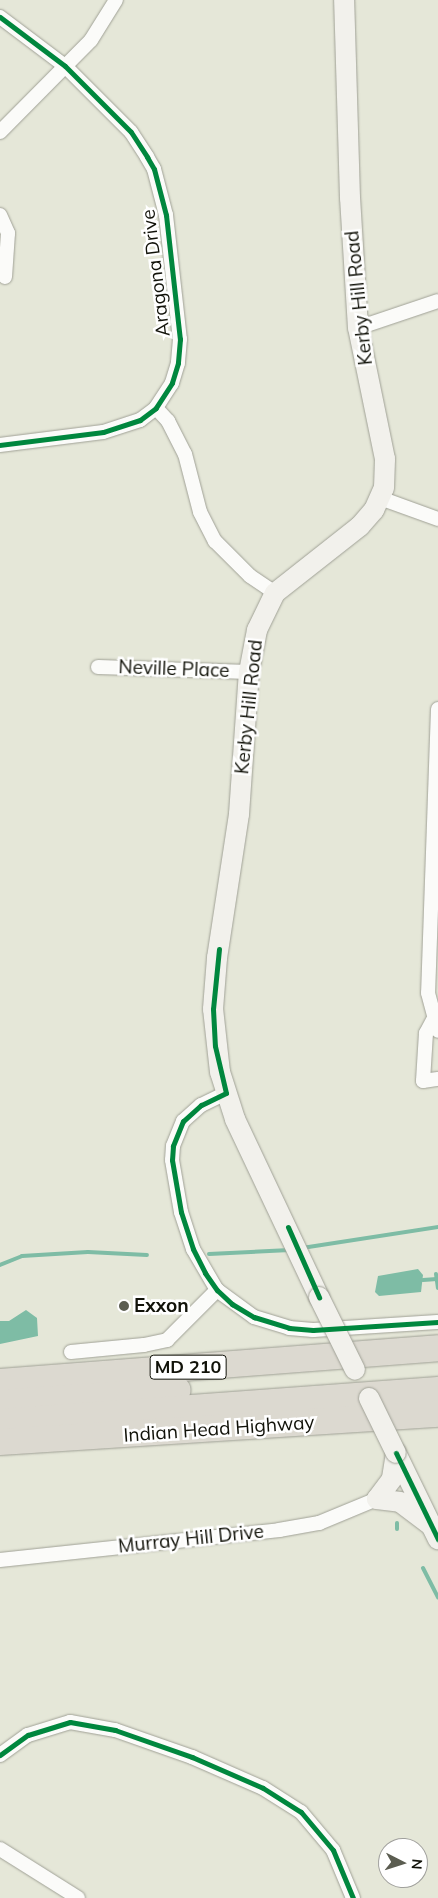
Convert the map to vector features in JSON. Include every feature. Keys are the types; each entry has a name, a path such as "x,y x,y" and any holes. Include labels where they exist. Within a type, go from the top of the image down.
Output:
{"highway":[{"name":"MD 210","path":"0,1382 438,1348"},
{"path":"0,1422 363,1384 438,1372"},
{"path":"0,1403 363,1384 438,1390"},
{"name":"Indian Head Highway","path":"0,1442 438,1414"}],"main road":[{"name":"Kerby Hill Road","path":"344,0 358,328 385,459 384,488 374,510 360,526 275,593 257,630 249,672 239,814 217,958 213,1008 215,1046 226,1093 319,1296 434,1532"},
{"path":"396,1453 392,1478 378,1499 400,1502 434,1532"}],"street":[{"path":"0,132 104,24 116,0"},
{"name":"Aragona Drive","path":"0,17 65,66 140,143 154,169 162,196 180,350 175,375 156,408"},
{"path":"0,215 8,233 6,277"},
{"path":"358,328 438,300"},
{"path":"0,445 115,430 140,420 156,408 168,421 185,454 200,512 215,541 250,576 275,593"},
{"path":"380,498 438,519"},
{"name":"Neville Place","path":"98,667 249,672"},
{"path":"438,709 436,807 428,964 428,993 435,1025 426,1033 423,1081 438,1079"},
{"path":"226,1093 201,1105 183,1121 173,1146 172,1160 182,1212 193,1249 217,1290 254,1317 289,1328 313,1330 438,1322"},
{"path":"71,1352 125,1348 167,1340 217,1290"},
{"name":"Murray Hill Drive","path":"0,1560 280,1530 319,1523 378,1499"},
{"path":"0,1755 28,1735 70,1722 115,1730 192,1757 263,1788 301,1812 333,1850 353,1898"},
{"path":"0,1849 78,1898"}],"shaded area":[{"path":"418,1269 423,1275 421,1292 379,1296 375,1292 378,1276"},
{"path":"26,1310 37,1318 38,1336 0,1344 0,1321 9,1321"}],"waterway":[{"path":"302,1248 438,1227"},
{"path":"209,1254 290,1250"},
{"path":"0,1265 22,1256 88,1252 147,1255"},
{"path":"436,1274 438,1288"},
{"path":"423,1280 437,1279"},
{"path":"397,1523 397,1529"},
{"path":"423,1568 438,1597"}],"cycle path":[{"path":"0,17 65,66 131,132 154,169 166,215 180,339 178,363 172,383 156,408 140,420 103,432 0,445"},
{"path":"219,949 213,1009 215,1046 226,1093 201,1105 183,1121 173,1146 172,1160 181,1212 193,1249 205,1273 217,1290 232,1304 254,1317 289,1328 313,1330 438,1322"},
{"path":"288,1227 319,1297"},
{"path":"396,1453 438,1539"},
{"path":"0,1755 28,1735 70,1722 115,1730 192,1757 263,1788 301,1812 333,1850 353,1898"}],"place":[{"name":"Exxon","path":"124,1306"}]}
